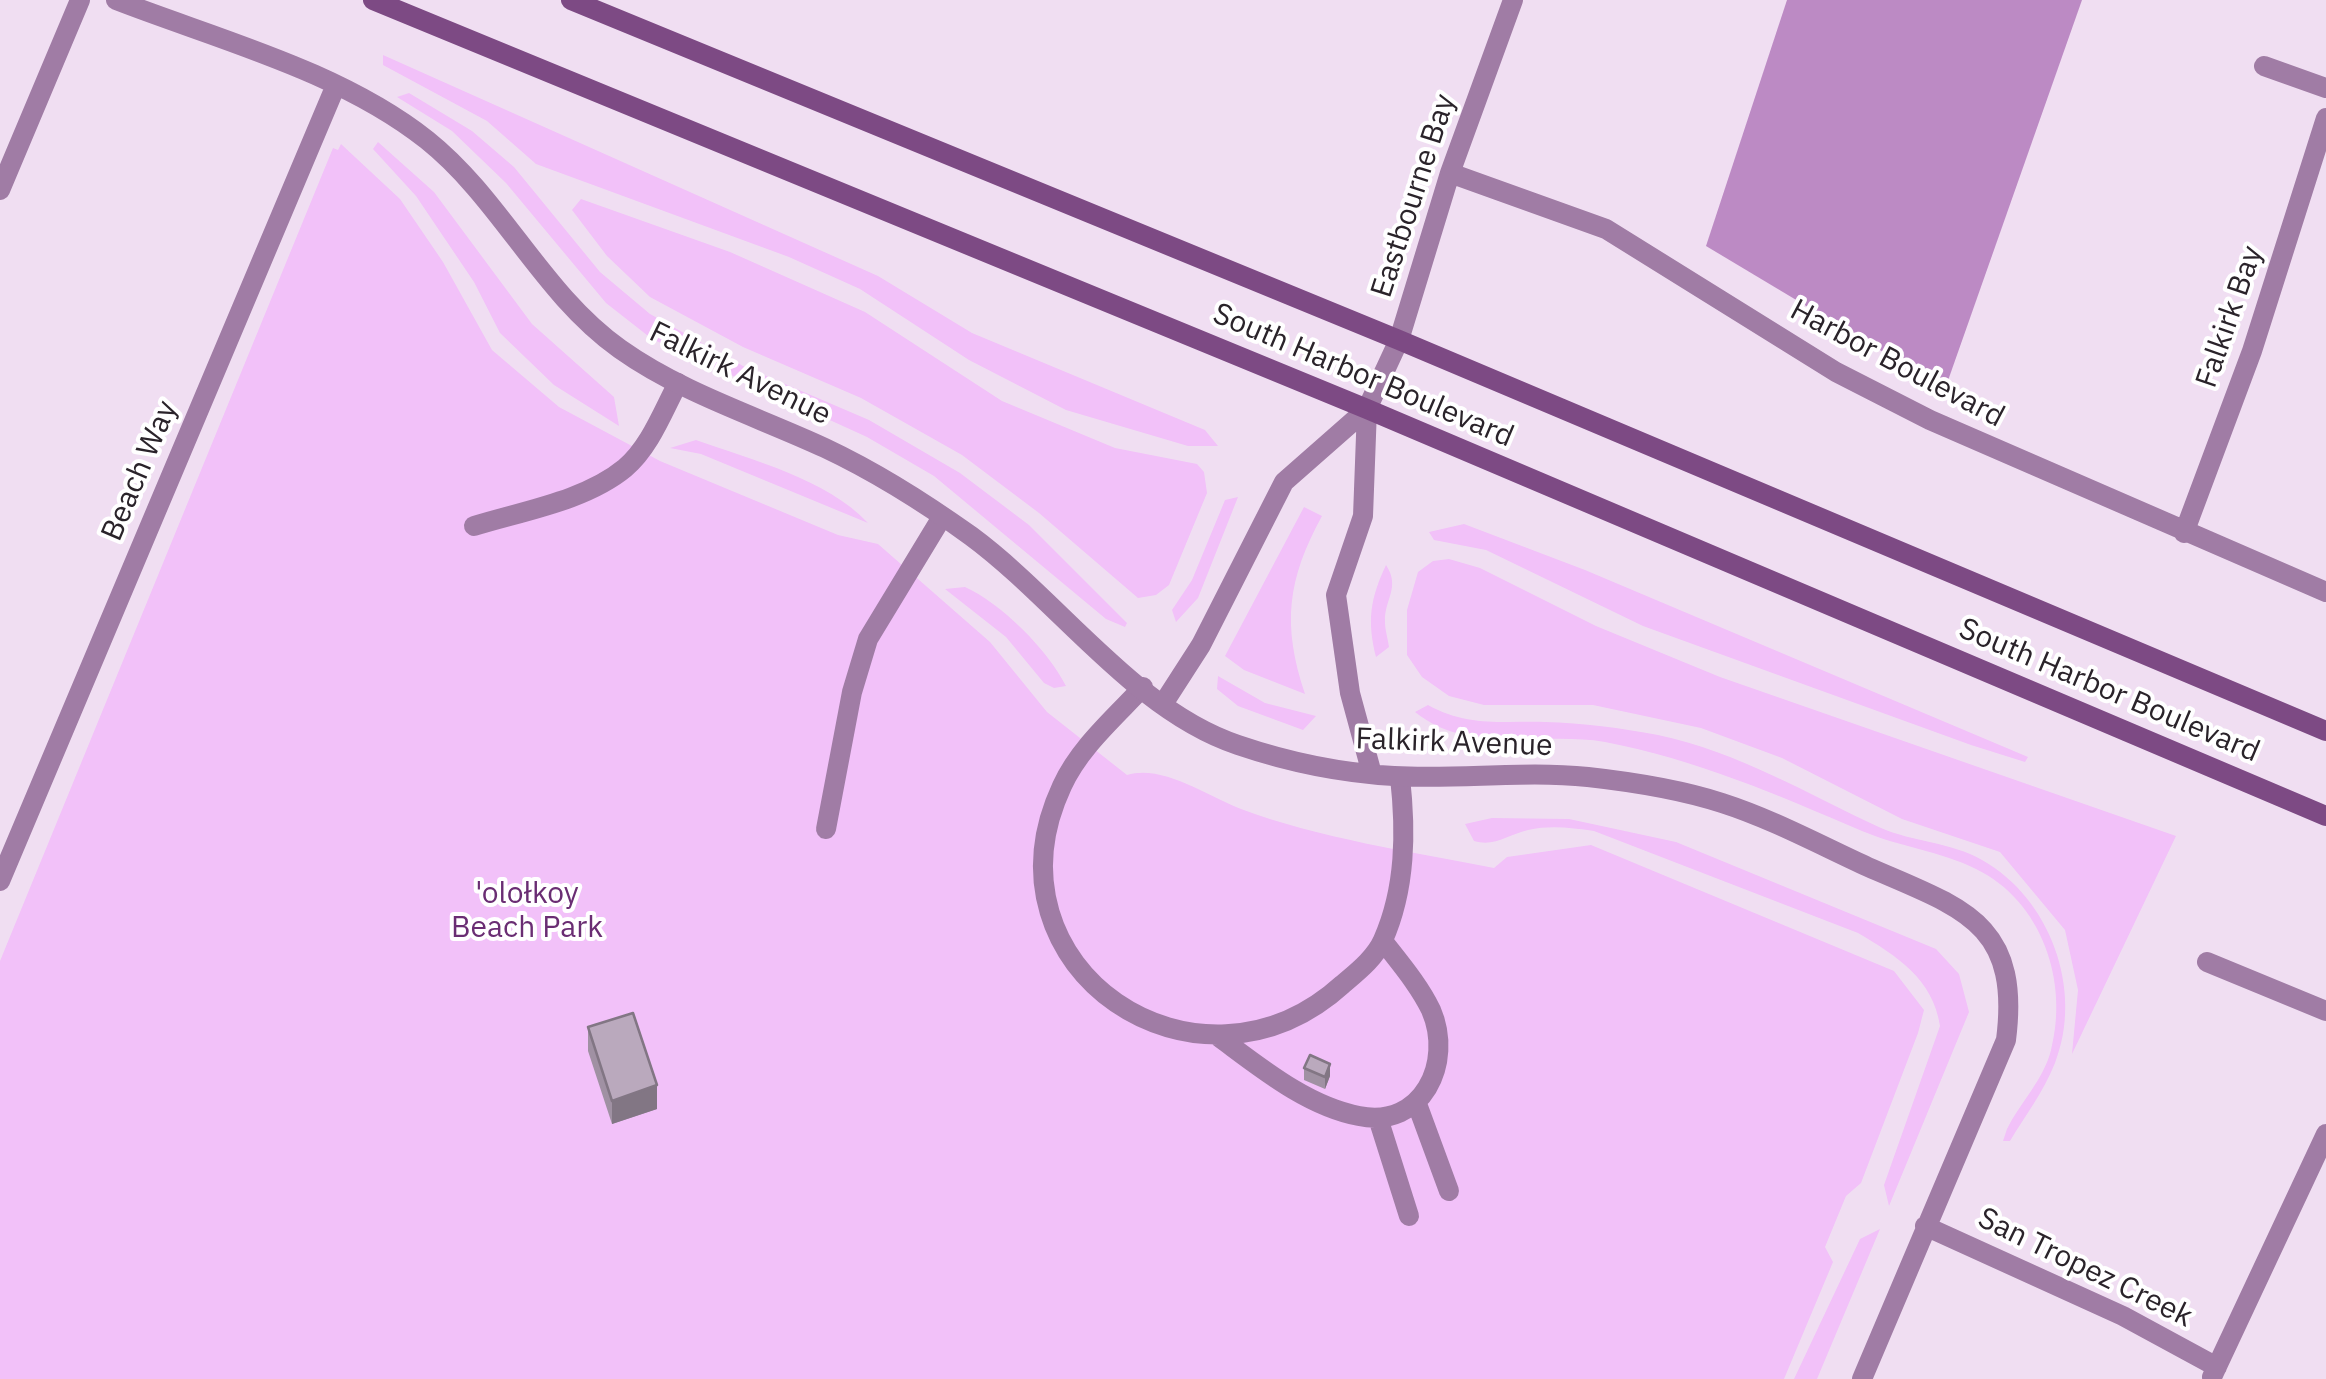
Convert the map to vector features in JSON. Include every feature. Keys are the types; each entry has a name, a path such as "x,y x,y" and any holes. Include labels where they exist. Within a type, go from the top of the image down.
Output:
{"main road":[{"name":"South Harbor Boulevard","path":"373,0 1367,409 2326,816"},
{"name":"South Harbor Boulevard","path":"571,0 1399,340 2326,731"}],"street":[{"path":"0,190 80,0"},
{"name":"Falkirk Avenue","path":"116,0 336,85 425,138 468,179 566,297 617,347 678,382 830,450 942,517 977,541 1163,704 1214,737 1265,754 1372,774 1581,776 1708,799 1942,899 1979,923 2004,959 2012,997 2006,1040 1862,1379"},
{"name":"Eastbourne Bay","path":"1372,774 1350,693 1336,595 1363,516 1367,409 1399,340 1450,172 1513,0"},
{"path":"2264,66 2326,88"},
{"name":"Beach Way","path":"0,881 336,85"},
{"name":"Falkirk Bay","path":"2184,533 2252,351 2326,118"},
{"name":"Harbor Boulevard","path":"1450,172 1606,230 1836,372 1930,420 2326,592"},
{"path":"474,526 590,489 626,468 648,441 678,382"},
{"name":"Eastbourne Bay","path":"1163,704 1201,645 1284,482 1367,409"},
{"path":"826,829 852,692 868,639 942,517"},
{"path":"1143,687 1096,736 1062,785 1045,840 1043,879 1053,928 1076,967 1117,1005 1166,1028 1220,1037 1270,1031 1327,998 1383,941 1407,841 1400,776"},
{"path":"1220,1037 1308,1097 1358,1116 1378,1118 1417,1104 1434,1079 1440,1050 1432,1013 1383,941"},
{"path":"2207,962 2326,1011"},
{"path":"1417,1104 1449,1191"},
{"path":"1378,1118 1410,1216"},
{"path":"2214,1373 2326,1134"},
{"name":"San Tropez Creek","path":"1926,1226 2123,1316 2214,1373"}],"green space":[{"path":"383,55 878,276 972,333 1205,430 1218,446 1188,446 1066,410 969,360 860,289 789,257 536,164 487,121 383,65"},
{"path":"409,93 472,131 514,167 600,272 650,314 743,366 869,420 960,473 1029,525 1127,623 1125,627 1106,619 934,476 867,437 652,339 606,303 506,183 452,131 397,97"},
{"path":"378,142 434,192 532,324 614,397 619,426 554,385 500,333 474,282 416,196 373,149"},
{"name":"'olołkoy Beach Park","path":"341,144 400,199 443,262 492,350 559,407 660,461 838,535 878,544 990,642 1047,712 1127,775 1170,777 1241,809 1301,828 1494,868 1507,857 1591,845 1894,971 1924,1010 1918,1033 1861,1183 1846,1196 1825,1247 1833,1262 1784,1379 0,1379 0,961 333,148 338,150"},
{"path":"581,199 730,252 865,312 1002,401 1115,448 1197,464 1204,472 1207,493 1169,585 1156,595 1138,598 1039,513 962,455 861,398 743,347 650,297 607,256 572,210"},
{"path":"696,440 810,483 832,494 868,523 701,454 670,448"},
{"path":"1238,497 1198,598 1176,622 1172,610 1192,580 1225,500"},
{"path":"1304,507 1322,516 1301,561 1292,603 1293,646 1305,694 1244,670 1225,656"},
{"path":"1464,524 1585,570 2028,757 2025,762 1971,745 1643,626 1486,550 1434,540 1429,532"},
{"path":"1449,559 1480,568 1596,626 1720,677 2176,836 2072,1054 2078,990 2065,930 2000,852 1902,819 1782,758 1701,728 1593,705 1484,705 1449,696 1422,677 1407,655 1407,610 1418,572 1433,561"},
{"path":"1386,565 1392,580 1385,614 1389,647 1376,657 1372,610"},
{"path":"965,587 994,604 1022,629 1066,686 1054,688 1044,683 1006,637 945,589"},
{"path":"1218,676 1265,703 1316,716 1303,730 1238,706 1217,689"},
{"path":"1428,705 1471,720 1588,725 1688,742 1772,775 1881,828 1970,854 2006,877 2026,897 2055,948 2065,1006 2063,1035 2055,1063 2010,1141 2003,1141 2007,1129 2048,1061 2056,1024 2056,998 2045,946 2018,901 1999,883 1962,863 1876,836 1704,768 1605,742 1459,734 1415,712"},
{"path":"1492,818 1569,819 1676,842 1936,949 1959,974 1969,1012 1889,1206 1884,1185 1940,1026 1930,995 1911,970 1858,933 1594,831 1545,828 1495,841 1474,841 1465,824"},
{"path":"1880,1229 1817,1379 1794,1379 1860,1239"}],"shaded area":[{"path":"1787,0 2082,0 1945,389 1706,246"}],"building":[{"path":"633,1013 657,1085 612,1101 588,1027"},
{"path":"1310,1055 1330,1064 1325,1077 1304,1068"}]}
